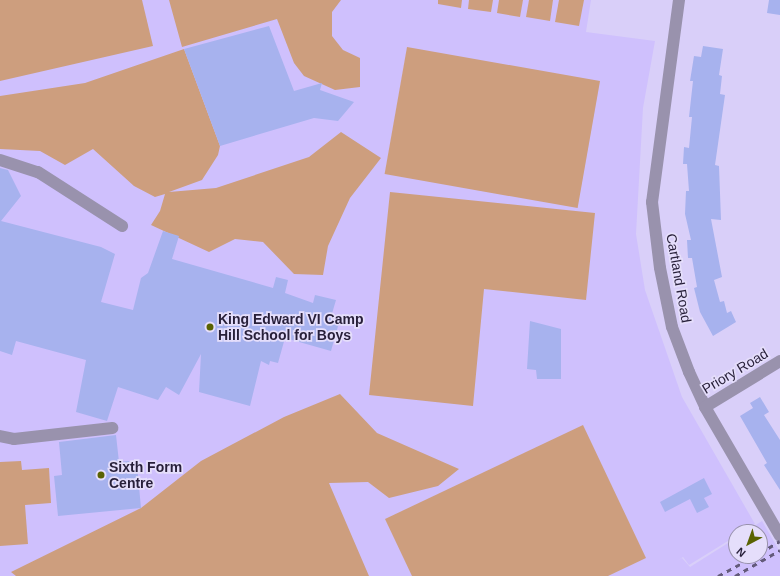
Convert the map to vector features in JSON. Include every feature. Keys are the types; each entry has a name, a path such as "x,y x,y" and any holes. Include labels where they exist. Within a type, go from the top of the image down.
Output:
{"street":[{"name":"Cartland Road","path":"679,0 652,202 660,268 672,327 679,350 705,407 780,536"},
{"path":"0,160 38,172 122,226"},
{"name":"Priory Road","path":"705,407 780,361"},
{"path":"0,436 14,439 112,428"}],"shaded area":[{"path":"0,0 591,0 586,32 655,41 643,108 636,234 645,290 682,397 755,524 728,524 728,541 689,565 683,557 677,561 682,558 690,567 728,543 728,564 768,564 768,531 780,552 780,576 0,576"},
{"path":"0,0 142,0 153,46 0,81"},
{"path":"169,0 341,0 332,12 332,36 343,50 360,58 360,87 335,90 304,76 294,63 277,19 182,47"},
{"path":"438,0 462,0 461,8 438,4"},
{"path":"469,0 493,0 491,12 468,9"},
{"path":"499,0 523,0 520,17 497,13"},
{"path":"529,0 553,0 550,21 526,17"},
{"path":"559,0 584,0 579,26 555,22"},
{"path":"407,47 600,81 578,208 385,174"},
{"path":"184,49 220,146 218,155 202,180 169,192 216,188 309,157 341,132 381,158 350,198 328,246 323,275 294,274 263,242 235,239 209,252 151,225 160,211 165,194 155,197 134,186 93,149 65,165 40,151 0,149 0,96 85,83"},
{"path":"390,192 595,213 586,300 484,289 473,406 369,395"},
{"path":"340,394 377,433 459,469 438,486 389,498 368,482 329,483 369,576 16,576 11,572 141,508 201,461 284,417"},
{"path":"583,425 646,558 608,576 412,576 385,519"},
{"path":"21,461 22,470 49,468 51,503 25,505 28,544 0,546 0,462"}],"building":[{"path":"769,0 780,0 780,15 767,13"},
{"path":"269,26 294,91 322,83 320,90 354,102 338,121 314,118 220,146 184,49"},
{"path":"703,46 723,49 719,75 722,76 720,94 725,95 715,165 719,166 721,220 711,219 722,277 714,280 720,302 724,301 727,313 731,311 736,322 713,336 700,312 694,288 697,287 692,258 688,258 687,240 691,240 685,214 686,191 689,191 687,164 683,164 684,147 689,148 692,117 689,117 693,81 690,81 694,56 701,57"},
{"path":"0,168 8,170 21,196 1,221 101,247 115,254 101,302 133,310 141,278 148,273 163,231 179,236 172,259 273,288 276,277 288,280 285,293 313,303 315,295 336,300 331,317 340,319 331,351 285,338 278,363 270,361 269,365 261,361 250,406 199,392 201,354 179,395 166,387 158,400 118,387 107,421 76,412 86,360 16,341 12,355 0,351"},
{"path":"530,321 561,329 561,379 537,379 536,370 527,369"},
{"path":"760,397 769,412 764,415 780,440 780,490 764,465 767,463 740,416 753,408 750,403"},
{"name":"Sixth Form Centre","path":"116,435 119,462 129,461 129,465 137,465 141,508 58,516 54,476 62,475 59,442"},
{"path":"704,478 712,494 704,498 709,507 697,513 690,499 665,512 660,502"}],"railway":[{"path":"768,548 780,541"},
{"path":"735,576 780,550"},
{"path":"718,576 740,564"}],"place":[{"name":"King Edward VI Camp Hill School for Boys","path":"210,327"},
{"name":"Sixth Form Centre","path":"101,475"}]}
